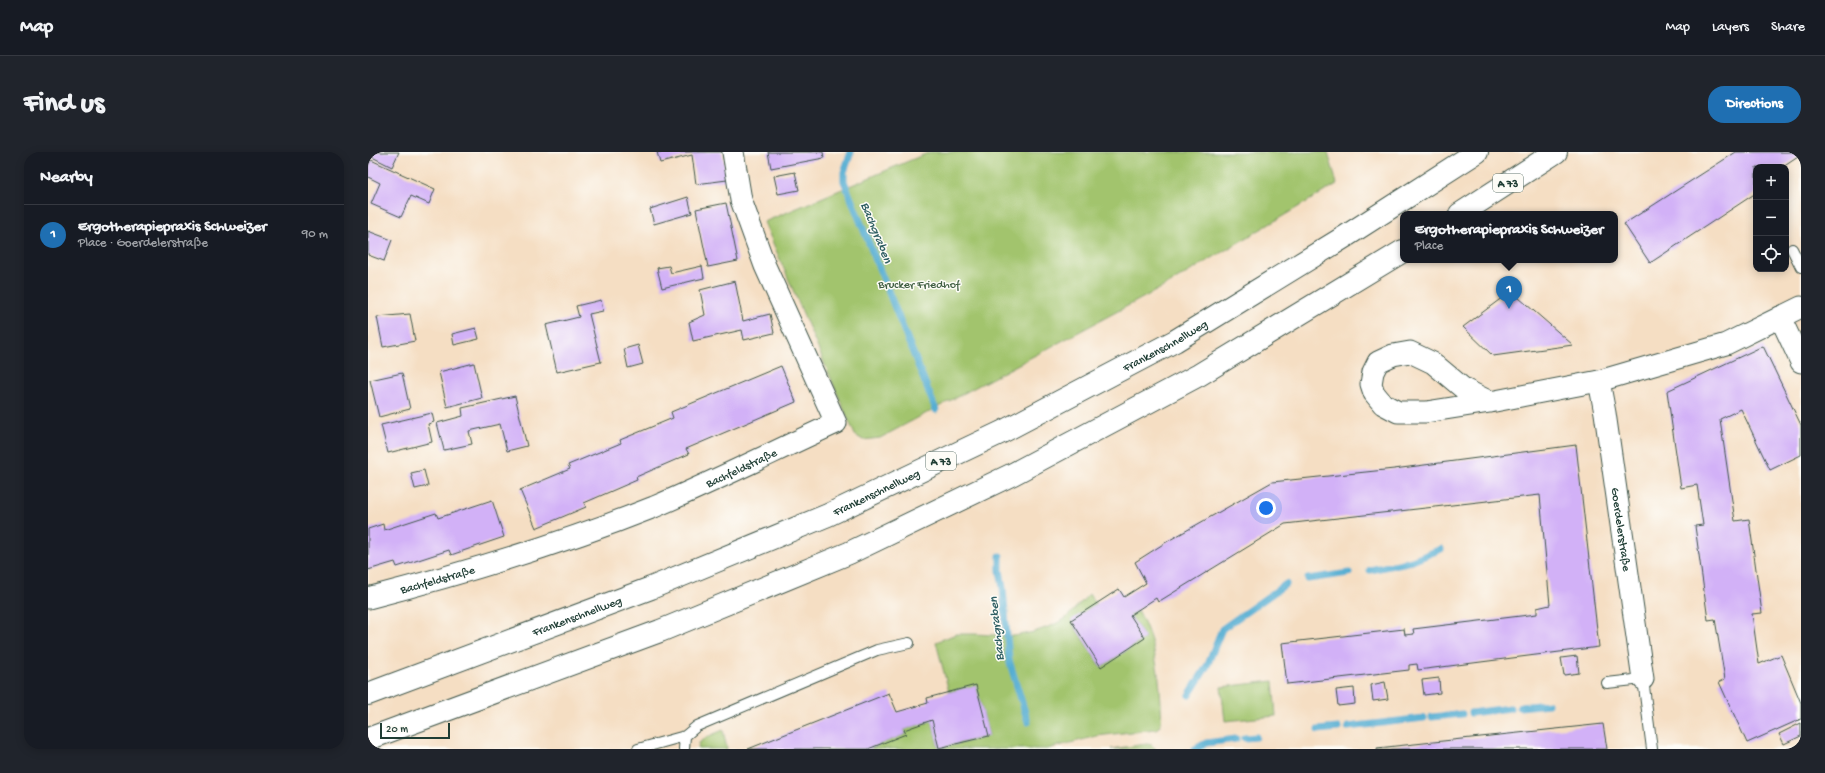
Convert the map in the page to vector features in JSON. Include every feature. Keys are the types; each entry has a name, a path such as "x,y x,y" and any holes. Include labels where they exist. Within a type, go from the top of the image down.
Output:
{"highway":[{"name":"Frankenschnellweg","path":"368,694 651,588 828,516 1002,432 1175,342 1346,236 1477,152"},
{"name":"A 73","path":"1465,211 1556,152"},
{"path":"368,739 660,631 849,553 1013,474 1199,375 1400,253"}],"street":[{"name":"Bachfeldstraße","path":"368,598 524,554 654,507 836,423 765,266 741,200 734,152"},
{"path":"1490,402 1464,389 1433,363 1410,352 1392,355 1378,362 1373,372 1371,384 1374,393 1383,404 1398,412 1426,412 1490,402 1599,381 1726,344 1801,307"},
{"path":"1780,317 1801,362"},
{"name":"Goerdelerstraße","path":"1599,381 1605,413 1643,679"}],"lane":[{"path":"1792,250 1801,267"},
{"path":"638,749 685,736 697,726 877,650 909,643"},
{"path":"1607,683 1643,679"},
{"name":"Goerdelerstraße","path":"1643,679 1652,749"},
{"path":"684,749 685,736"}],"green space":[{"name":"Brucker Friedhof","path":"930,152 1328,152 1337,184 1165,286 880,438 863,440 855,435 764,222"},
{"path":"1089,594 1096,604 1071,621 1101,667 1145,638 1130,615 1138,610 1144,621 1152,644 1157,667 1161,712 1159,727 1156,729 1097,736 1047,749 868,749 906,734 904,730 932,720 939,748 989,736 976,686 949,692 936,642 956,634 1014,636 1034,632 1065,619"},
{"path":"1273,681 1276,716 1225,721 1221,687"},
{"path":"723,730 727,749 698,749 699,743 707,737"},
{"path":"1147,744 1152,745 1156,749 1111,749"}],"building":[{"path":"368,152 399,152 392,167 368,155"},
{"path":"657,152 722,152 727,180 696,184 692,155 660,163"},
{"path":"768,152 823,152 824,158 771,168"},
{"path":"1736,152 1801,152 1801,155 1788,164 1753,164 1753,195 1650,263 1624,224"},
{"path":"371,160 435,189 429,204 411,196 401,217 371,204 380,183 368,177 368,166"},
{"path":"795,172 799,190 778,194 774,176"},
{"path":"688,197 692,213 654,224 650,209"},
{"path":"726,203 738,261 708,267 696,209"},
{"path":"368,231 392,240 384,261 368,255"},
{"path":"669,266 671,273 702,266 704,278 662,288 657,268"},
{"path":"735,281 743,321 770,314 774,333 744,340 742,330 693,341 689,322 705,315 700,290"},
{"path":"1511,291 1573,345 1493,356 1463,327"},
{"path":"601,300 603,311 589,314 601,362 557,372 546,325 579,317 576,306"},
{"path":"410,314 415,341 383,347 377,317"},
{"path":"476,328 479,339 454,345 452,334"},
{"path":"638,345 643,364 628,368 624,349"},
{"path":"1763,346 1801,425 1801,455 1770,470 1741,409 1720,419 1735,521 1749,519 1762,613 1752,614 1759,664 1781,655 1801,703 1801,719 1747,743 1719,682 1725,679 1715,619 1708,620 1695,526 1703,525 1697,485 1681,488 1667,391"},
{"path":"474,363 482,398 447,407 439,372"},
{"path":"781,366 796,402 686,449 689,454 636,477 637,480 584,503 586,507 536,528 520,490 570,469 568,465 621,443 620,440 673,418 671,412"},
{"path":"402,373 410,409 379,417 370,380"},
{"path":"515,396 527,446 507,451 500,424 469,431 472,444 444,450 437,423 463,416 462,408"},
{"path":"432,413 434,422 428,424 432,442 388,453 381,425"},
{"path":"1576,445 1599,647 1418,670 1417,664 1409,665 1409,670 1287,684 1282,643 1404,629 1405,635 1414,634 1413,629 1537,614 1537,608 1550,605 1540,495 1285,524 1158,602 1156,598 1130,615 1145,638 1101,667 1071,620 1119,589 1124,597 1146,583 1135,562 1168,541 1272,482 1394,469"},
{"path":"424,470 428,486 415,489 411,473"},
{"path":"492,500 504,537 451,555 449,550 397,567 395,562 368,570 368,529 383,524 384,530 436,513 438,518"},
{"path":"1577,656 1579,673 1564,675 1561,658"},
{"path":"1439,678 1440,693 1424,695 1422,680"},
{"path":"1385,682 1388,699 1373,701 1371,685"},
{"path":"976,685 989,736 939,748 932,720 904,730 906,734 868,749 748,749 889,693 897,712 928,703 927,698"},
{"path":"1354,688 1355,704 1338,706 1336,690"},
{"path":"1801,723 1801,736 1784,744 1779,734"},
{"path":"1603,724 1607,749 1377,749 1377,748"}],"waterway":[{"name":"Bachgraben","path":"851,152 844,172 844,181 936,410"},
{"path":"1370,570 1412,561 1441,549"},
{"name":"Bachgraben","path":"1000,556 1000,570 1009,660 1028,722"},
{"path":"1308,579 1349,573"},
{"path":"1189,695 1207,666 1222,629 1286,584"},
{"path":"1520,707 1548,704"},
{"path":"1471,713 1510,708"},
{"path":"1432,717 1462,714"},
{"path":"1348,727 1424,718"},
{"path":"1318,730 1338,728"},
{"path":"1245,738 1256,737"},
{"path":"1195,749 1206,743 1236,739"}],"place":[{"name":"Ergotherapiepraxis Schweizer","path":"1509,309"}]}
